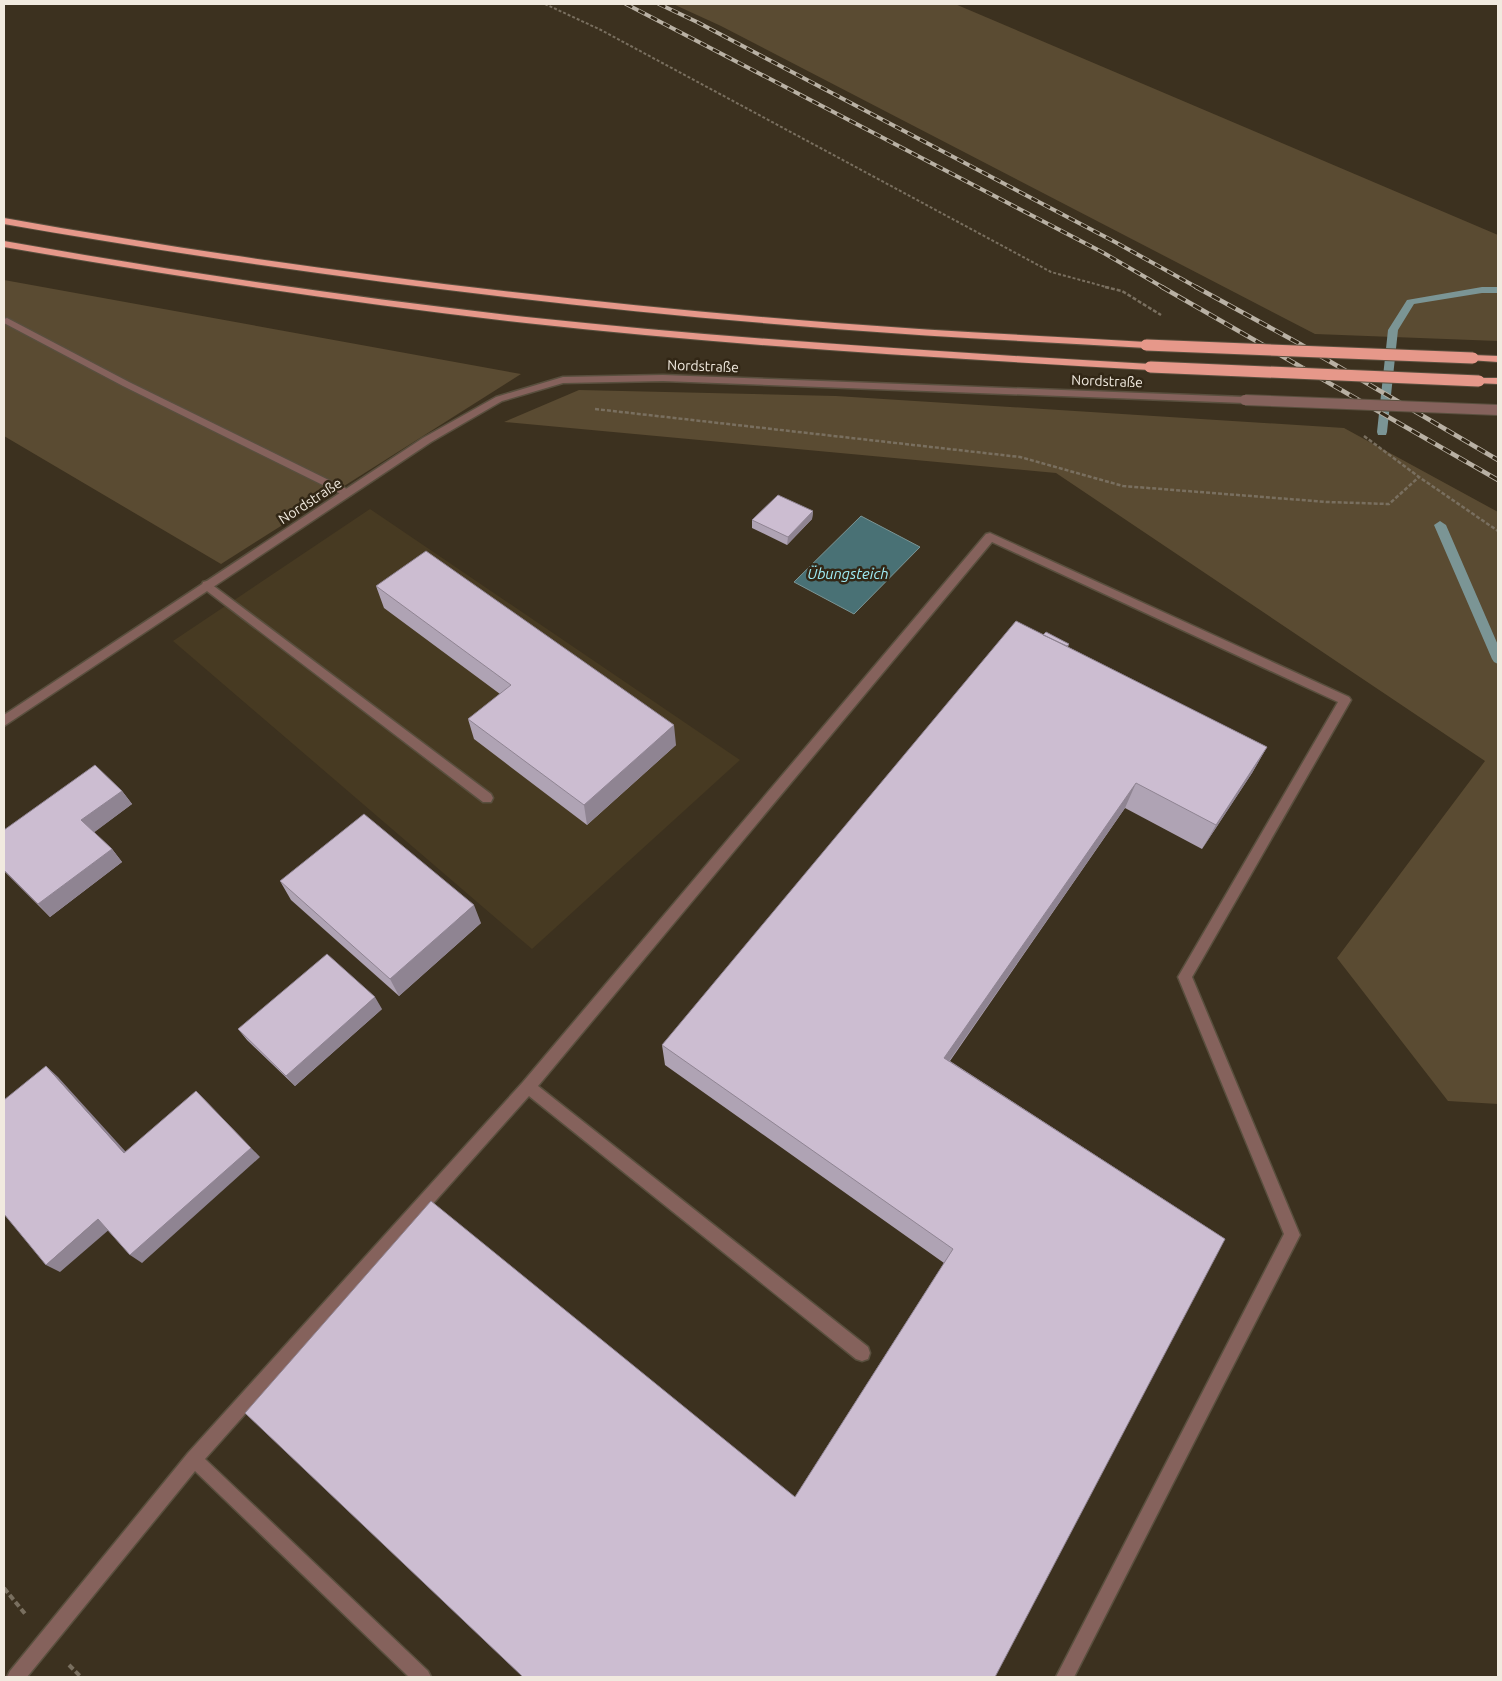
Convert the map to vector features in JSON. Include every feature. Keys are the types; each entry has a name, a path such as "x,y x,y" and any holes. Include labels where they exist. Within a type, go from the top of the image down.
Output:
{"highway":[{"path":"4,222 115,242 276,266 541,299 837,326 1146,345 1498,359"},
{"path":"4,244 101,262 265,287 547,322 842,348 1150,367 1498,381"}],"street":[{"path":"7,321 126,384 347,493"},
{"name":"Nordstraße","path":"4,720 427,440 498,399 562,380 663,378 1498,410"},
{"path":"16,1677 194,1459 528,1087 990,537 1345,700 1185,976 1292,1235 1065,1677"},
{"path":"207,585 487,798"},
{"path":"528,1087 862,1353"},
{"path":"194,1459 422,1677"}],"path":[{"path":"545,4 601,30 1051,272 1122,292 1164,316"},
{"path":"587,408 1020,457 1123,486 1327,502 1389,504 1419,477"},
{"path":"1364,436 1498,532"}],"shaded area":[{"path":"673,4 955,4 1498,235 1498,341 1315,334 721,26"},
{"path":"4,280 521,374 221,564 4,436"},
{"path":"579,390 836,396 1344,428 1498,512 1498,1104 1448,1101 1337,958 1485,761 1056,473 504,422"},
{"path":"370,509 740,760 532,949 173,641"}],"water":[{"name":"Übungsteich","path":"861,516 920,547 854,614 794,582"}],"building":[{"path":"778,495 813,511 788,537 752,520"},
{"path":"426,551 674,725 584,805 468,719 511,685 376,586"},
{"path":"1016,621 1267,747 1216,825 1136,783 944,1058 1225,1239 995,1677 523,1677 245,1413 431,1201 795,1497 953,1249 662,1045"},
{"path":"1046,632 1069,644 1067,646 1043,635"},
{"path":"95,765 122,791 81,820 112,849 38,904 4,870 4,830"},
{"path":"364,814 474,905 390,979 280,881"},
{"path":"327,954 375,997 286,1076 238,1029"},
{"path":"46,1066 124,1153 196,1091 251,1148 130,1255 98,1219 46,1265 4,1214 4,1100"}],"waterway":[{"path":"1382,432 1393,330 1411,302 1482,290 1498,290"},
{"path":"1440,525 1498,659"}],"railway":[{"path":"626,4 1102,252 1164,288"},
{"path":"659,4 697,22 1115,242 1198,288"},
{"path":"1162,287 1498,480"},
{"path":"1196,287 1300,344 1498,460"}]}
